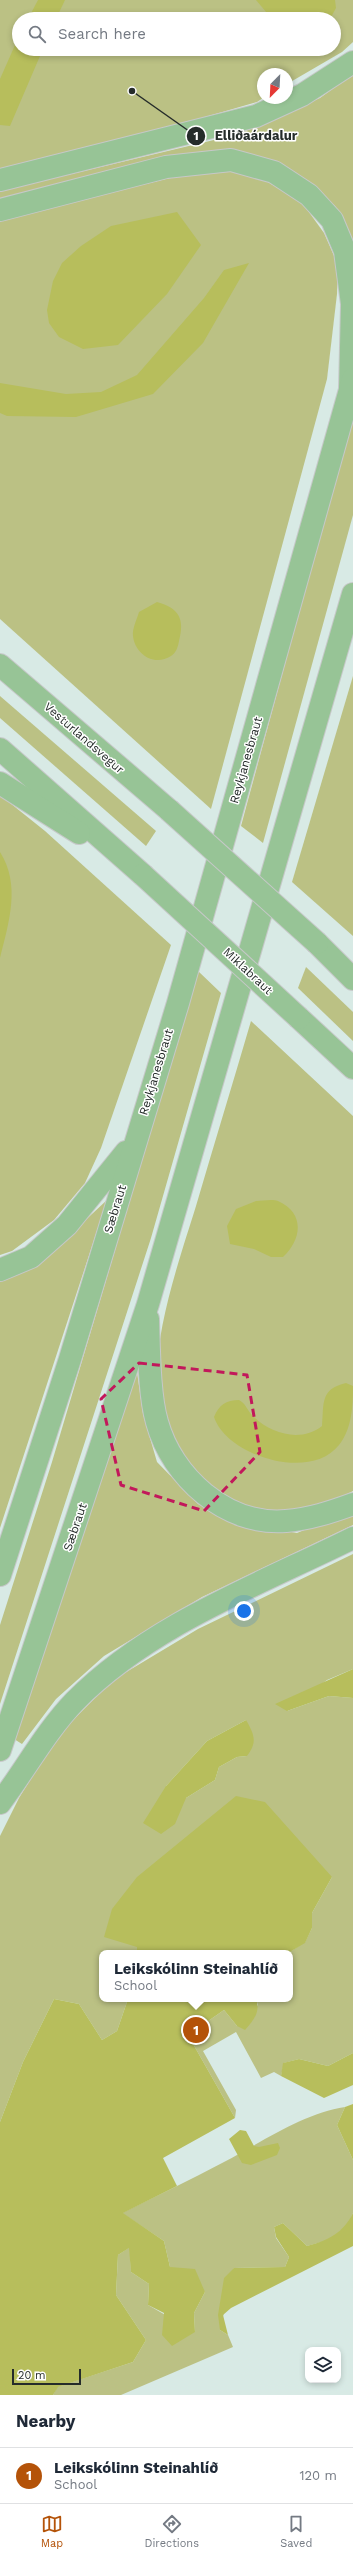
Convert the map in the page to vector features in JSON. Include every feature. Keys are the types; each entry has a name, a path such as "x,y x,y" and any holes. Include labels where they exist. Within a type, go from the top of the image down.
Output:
{"highway":[{"path":"0,180 256,116 302,95 353,62"},
{"name":"Reykjanesbraut","path":"0,210 166,167 231,160 274,172 309,195 332,220 345,251 352,304 352,385 180,996 135,1140"},
{"path":"353,594 148,1304 156,1421 169,1452 188,1480 215,1502 249,1517 284,1521 319,1517 353,1504"},
{"name":"Vesturlandsvegur","path":"0,665 168,810 317,943"},
{"path":"0,749 143,874"},
{"path":"0,783 143,874"},
{"name":"Miklabraut","path":"143,874 353,1068"},
{"path":"317,943 353,964"},
{"path":"317,943 353,979"},
{"path":"0,1270 31,1257 67,1225 135,1140"},
{"name":"Sæbraut","path":"0,1575 70,1359 135,1140"},
{"name":"Sæbraut","path":"0,1750 148,1304"},
{"path":"0,1803 54,1725 98,1679 122,1660 193,1616 353,1538"}],"highlighted area":[{"path":"139,1363 247,1375 260,1452 204,1511 121,1485 101,1399"}],"green space":[{"path":"0,0 353,0 353,42 341,53 341,12 12,12 12,56 335,56 293,81 293,68 257,68 257,102 174,126 0,169"},
{"path":"38,0 65,0 59,12 32,12"},
{"path":"256,0 335,0 336,8 334,12 266,12"},
{"path":"12,52 12,56 40,56 10,126 0,125 0,79"},
{"path":"353,74 353,245 335,206 299,178 232,149 0,202 0,191 239,134 320,98"},
{"path":"202,170 250,172 301,201 324,233 338,265 337,294 327,379 211,809 0,619 0,220"},
{"path":"177,212 201,245 167,294 118,345 83,349 59,337 49,323 47,310 53,281 62,263 81,246 111,226"},
{"path":"249,263 203,343 153,394 76,417 7,416 0,413 0,383 66,394 101,392 137,375 204,298 224,270"},
{"path":"353,412 353,515 263,843 241,826"},
{"path":"157,602 165,604 175,611 181,626 179,643 173,655 165,659 158,660 146,657 141,653 137,648 133,636 134,627 139,612"},
{"path":"353,676 353,936 292,882"},
{"path":"0,696 156,831 146,846 0,718"},
{"path":"0,795 45,831 171,945 101,1148 85,1183 54,1220 12,1251 0,1255"},
{"path":"0,852 10,877 12,891 7,931 0,958"},
{"path":"306,967 353,1012 353,1041 298,988"},
{"path":"198,971 221,993 151,1238 0,1704 0,1625 52,1462"},
{"path":"251,1021 353,1116 353,1491 320,1506 291,1512 276,1512 244,1505 212,1491 200,1482 180,1458 172,1444 165,1429 158,1400 158,1353 174,1276"},
{"path":"107,1200 0,1528 0,1275 49,1254"},
{"path":"276,1200 287,1206 293,1212 298,1227 297,1235 289,1250 283,1257 271,1257 254,1249 230,1244 227,1226 236,1209 256,1201"},
{"path":"136,1365 143,1414 157,1462 198,1504 235,1522 297,1533 353,1510 353,1525 202,1597 104,1656 56,1699 22,1744 14,1739"},
{"path":"346,1383 353,1386 351,1417 347,1432 339,1445 326,1456 309,1462 290,1463 270,1460 252,1453 235,1443 222,1431 214,1417 221,1406 230,1401 239,1400 258,1421 267,1427 285,1434 305,1434 322,1426 325,1398 332,1389"},
{"path":"353,1554 353,1669 327,1680 287,1711 329,1696 353,1698 353,2053 328,2066 299,2059 284,2063 281,2076 274,2072 261,2078 236,2032 203,2051 236,2110 235,2118 188,2035 224,2010 237,2026 258,2005 257,2002 293,2002 293,1950 305,1942 312,1928 312,1913 332,1877 137,1947 137,1950 99,1950 99,2002 127,2002 117,2031 102,2040 79,2004 54,1999 23,2062 0,2122 0,1836 19,1798 58,1735 113,1680 198,1629","holes":["246,1720 247,1756 237,1757 219,1767 215,1780 186,1798 166,1786 207,1741"]},
{"path":"353,1669 353,1698 329,1696 287,1711 275,1704"},
{"path":"246,1720 254,1738 253,1746 247,1756 237,1757 219,1767 215,1780 186,1798 175,1824 161,1834 143,1823 166,1786 207,1741"},
{"path":"236,1796 265,1802 332,1877 312,1913 312,1928 305,1943 293,1950 137,1950 137,1947 104,1937 112,1909 137,1877"},
{"path":"54,1999 79,2004 102,2040 117,2031 127,2002 257,2002 257,2012 245,2030 237,2026 224,2010 188,2035 235,2118 163,2158 177,2186 123,2213 164,2241 170,2267 195,2269 205,2292 194,2313 195,2332 172,2346 162,2335 164,2313 148,2305 149,2284 131,2272 129,2248 118,2255 116,2295 146,2340 133,2362 58,2387 53,2395 0,2395 0,2122 23,2062"},
{"path":"353,2053 353,2085 324,2098 281,2076 283,2063 299,2059 328,2066"},
{"path":"353,2104 353,2160 337,2125 345,2107"},
{"path":"345,2107 337,2125 353,2160 353,2213 347,2226 329,2240 307,2246 283,2223 274,2227 276,2238 289,2257 285,2267 234,2268 220,2330 228,2335 233,2347 121,2395 53,2395 57,2387 133,2362 146,2340 116,2295 118,2255 130,2247 131,2272 149,2284 148,2305 195,2332 194,2313 205,2292 170,2267 164,2241 122,2213 211,2169 298,2122 314,2115"},
{"path":"240,2130 246,2131 254,2146 259,2147 278,2143 280,2148 277,2155 251,2165 242,2163 229,2139"},
{"path":"353,2213 353,2246 231,2308 223,2315 228,2335 220,2330 218,2315 224,2278 234,2268 285,2267 289,2257 276,2237 274,2227 283,2223 307,2246 329,2238 340,2231"}],"place":[{"name":"Elliðaárdalur","path":"132,91"},
{"name":"Leikskólinn Steinahlíð","path":"196,2030"}]}
